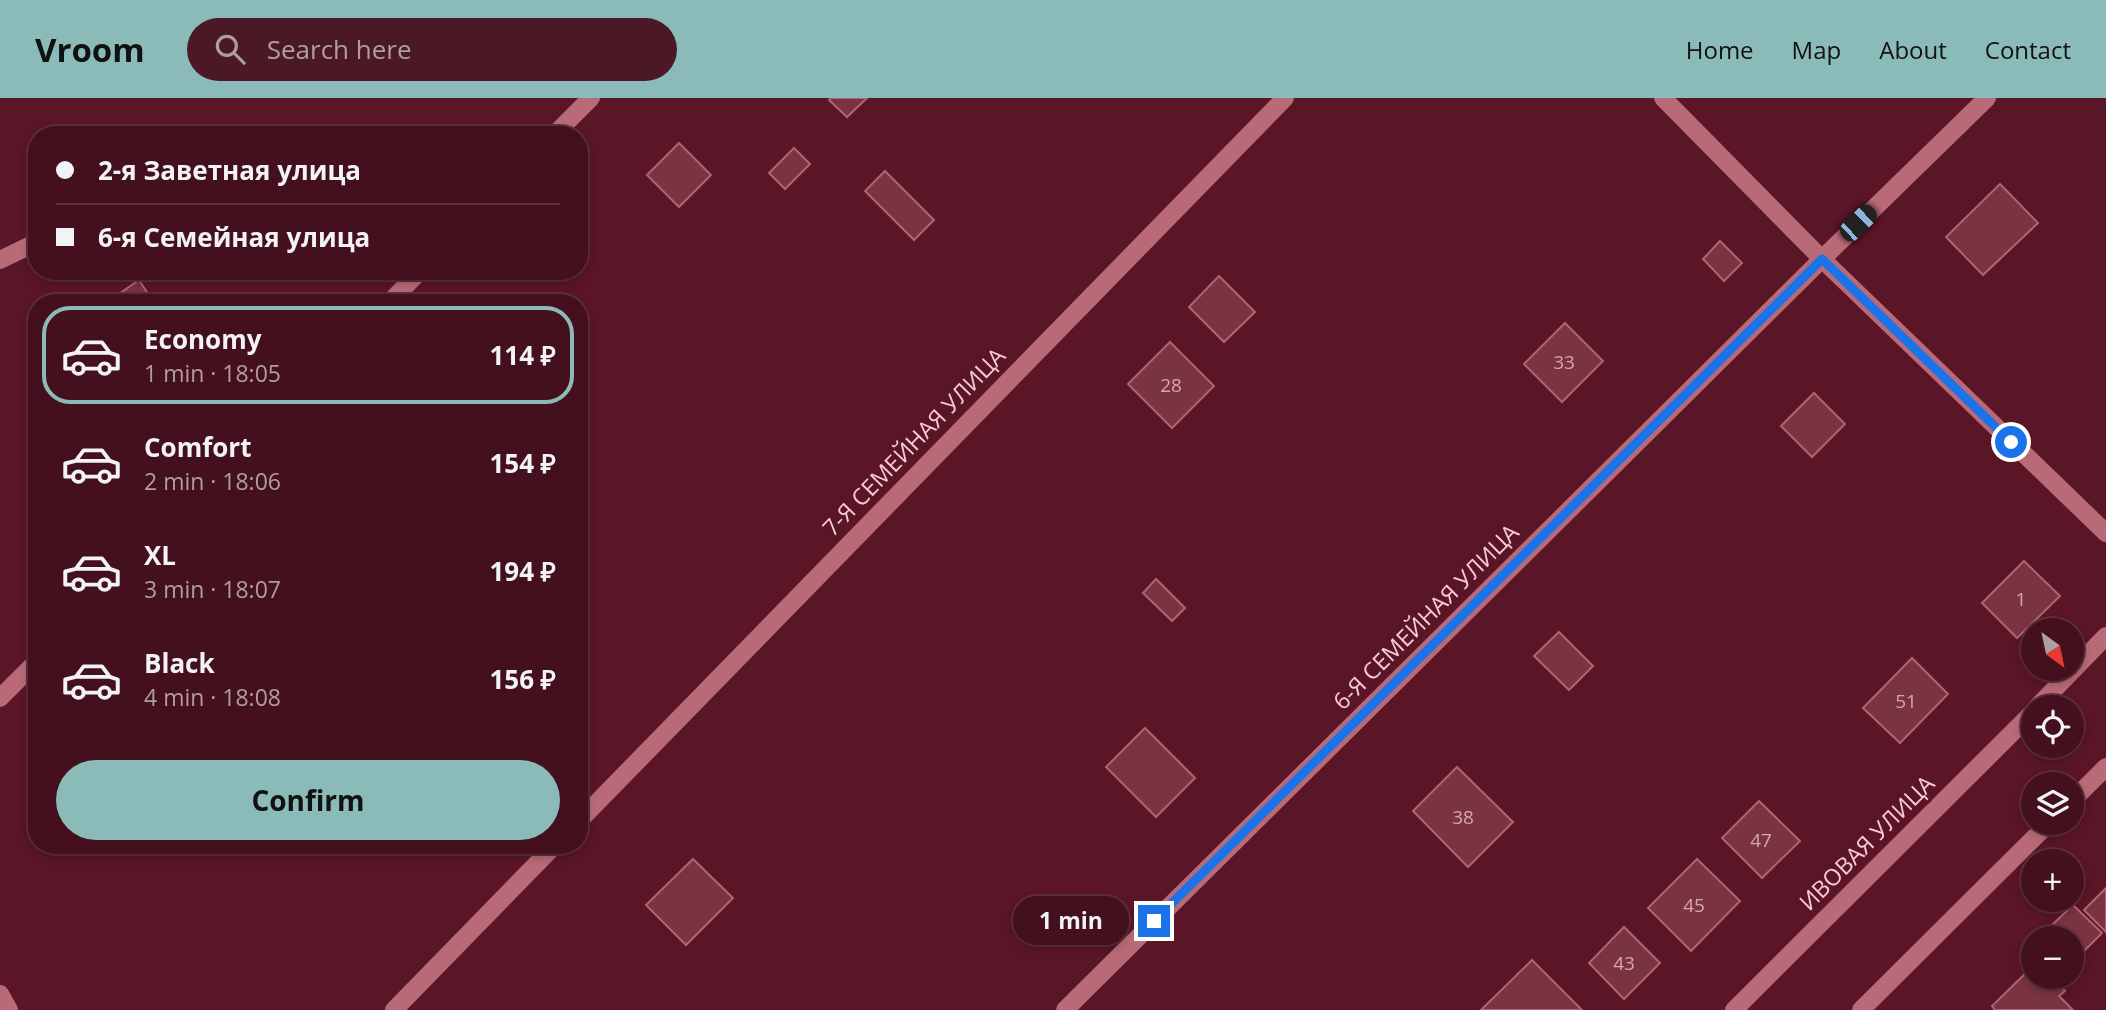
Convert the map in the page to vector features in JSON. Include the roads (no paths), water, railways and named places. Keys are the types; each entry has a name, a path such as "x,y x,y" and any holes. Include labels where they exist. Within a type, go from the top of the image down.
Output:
{"street":[{"path":"563,126 591,98"},
{"name":"7-Я СЕМЕЙНАЯ УЛИЦА","path":"588,812 1285,98"},
{"path":"1664,98 1822,259 2106,533"},
{"name":"6-Я СЕМЕЙНАЯ УЛИЦА","path":"1065,1010 1987,98"},
{"path":"0,260 28,246"},
{"path":"398,294 411,280"},
{"name":"ИВОВАЯ УЛИЦА","path":"2049,695 2106,636"},
{"path":"0,698 28,670"},
{"name":"ИВОВАЯ УЛИЦА","path":"1734,1010 2021,723"},
{"path":"2084,789 2106,767"},
{"path":"1861,1010 2037,835"},
{"path":"394,1010 546,854"},
{"path":"0,994 9,1010"}]}
